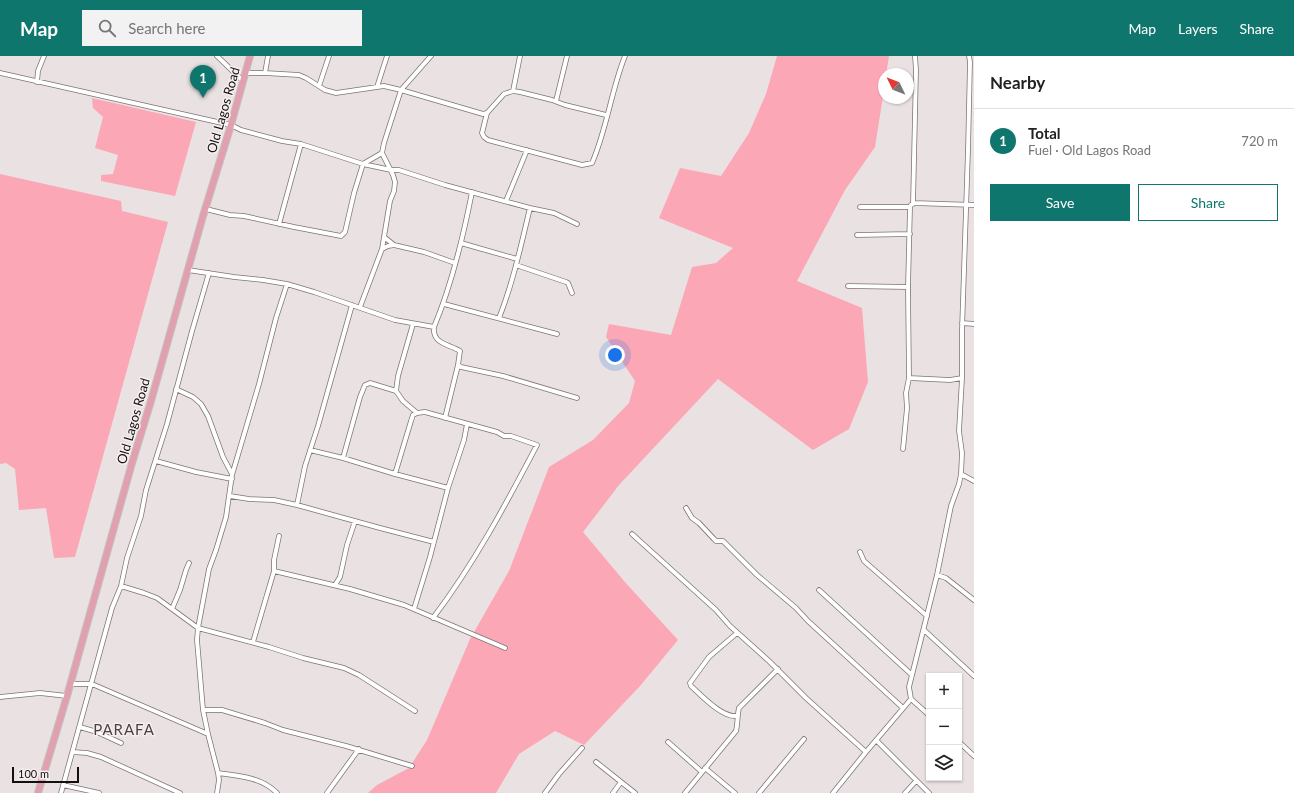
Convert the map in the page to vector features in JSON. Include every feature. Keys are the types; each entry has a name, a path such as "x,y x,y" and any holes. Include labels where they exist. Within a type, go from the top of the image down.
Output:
{"main road":[{"name":"Old Lagos Road","path":"38,793 250,56"}],"street":[{"path":"37,82 38,71 44,56"},
{"path":"217,56 243,81"},
{"path":"265,73 268,56"},
{"path":"319,86 329,56"},
{"path":"377,87 386,56"},
{"path":"206,209 230,215 244,216 341,236 343,235 363,164 382,153 401,90 431,56"},
{"path":"513,91 520,56"},
{"path":"556,101 567,56"},
{"path":"606,115 513,91 504,94 487,113 482,133 488,140 582,165 592,163 598,149 606,115 625,56"},
{"path":"903,449 907,408 906,392 909,378 908,287 912,206 916,70 915,56"},
{"path":"926,712 911,699 909,687 937,575 951,506 959,484 962,454 959,431 967,205 969,56"},
{"path":"245,73 299,75 331,92 336,93 384,86 484,114 487,113"},
{"path":"0,74 231,125 241,130 301,144 363,164 411,173 426,179 506,202 554,213 577,224"},
{"path":"279,224 301,144"},
{"path":"968,145 974,146"},
{"path":"506,202 528,150"},
{"path":"360,308 382,249 390,201 394,191 395,182 391,170 382,153"},
{"path":"445,418 460,351 439,341 433,331 444,304 461,243 472,192"},
{"path":"860,207 974,205"},
{"path":"499,318 516,265 530,208"},
{"path":"857,235 910,234"},
{"path":"384,237 394,245"},
{"path":"461,243 517,259"},
{"path":"382,249 394,245 424,252 455,263"},
{"path":"516,265 566,282 568,283 572,293"},
{"path":"188,270 287,284 395,320 434,327"},
{"path":"61,793 112,608 121,586 141,516 146,490 156,461 209,273"},
{"path":"217,793 219,780 218,773 203,710 197,640 198,628 210,569 226,517 232,477 259,384 276,318 287,284"},
{"path":"848,286 908,287"},
{"path":"444,304 557,334"},
{"path":"297,505 303,471 320,420 352,305"},
{"path":"962,323 974,324"},
{"path":"396,391 398,376 414,324"},
{"path":"458,365 461,367 503,376 577,398"},
{"path":"909,378 950,380 962,378"},
{"path":"343,458 360,397 366,385 370,383 396,391 403,401 417,413"},
{"path":"176,389 201,404 208,416 232,477"},
{"path":"395,474 411,421 417,413 425,412 497,432 504,436 511,436 537,445 496,522 461,579 433,618"},
{"path":"414,609 448,488 464,440 467,424"},
{"path":"310,450 448,488"},
{"path":"156,461 196,472 232,477"},
{"path":"960,474 974,481"},
{"path":"230,496 249,499 274,500 297,505 434,542"},
{"path":"686,508 692,518 699,523 716,541 723,541 903,708"},
{"path":"335,585 340,577 347,545 355,521"},
{"path":"632,534 716,610 737,633 778,669 806,698 866,752"},
{"path":"253,642 274,571 274,560 279,536"},
{"path":"860,552 864,560 926,616"},
{"path":"172,609 189,563"},
{"path":"274,571 335,585 404,605 505,648"},
{"path":"937,575 946,578 974,600"},
{"path":"121,586 157,598 198,628 344,668 359,675 415,711"},
{"path":"819,590 912,675"},
{"path":"924,630 974,676"},
{"path":"737,633 709,657 690,683 691,686 712,706 731,716 737,716"},
{"path":"685,793 736,731 739,708 778,669"},
{"path":"70,684 92,684 208,734"},
{"path":"0,697 40,693 67,696"},
{"path":"833,793 911,699"},
{"path":"203,710 222,710 283,730 359,749 412,766"},
{"path":"80,727 97,732 121,743"},
{"path":"759,793 804,739"},
{"path":"876,740 929,793"},
{"path":"668,742 735,793"},
{"path":"962,745 974,756"},
{"path":"545,793 559,774 582,748"},
{"path":"327,793 359,749"},
{"path":"72,752 101,757 180,793"},
{"path":"596,762 635,793"},
{"path":"218,773 251,778 263,783 277,793"},
{"path":"905,793 916,781"},
{"path":"613,793 621,782"},
{"path":"63,785 99,793"}],"shaded area":[{"path":"777,56 889,56 887,68 878,68 878,104 882,104 875,147 845,190 797,281 862,308 868,382 849,429 813,450 718,379 619,485 583,532 624,581 678,640 640,686 584,745 555,731 519,754 496,793 368,793 377,785 409,768 427,740 470,639 509,571 549,467 593,440 629,403 635,381 606,337 609,324 671,335 692,267 716,263 733,248 659,218 680,168 721,176 749,133 766,94"},
{"path":"92,98 196,122 175,196 101,181 101,175 113,174 118,155 95,148 103,117 93,108"},
{"path":"0,174 121,201 122,211 168,222 75,557 54,558 46,508 19,510 15,469 6,463 0,464"}],"place":[{"name":"Total","path":"203,98"}],"district":[{"name":"PARAFA","path":"124,729"}]}
